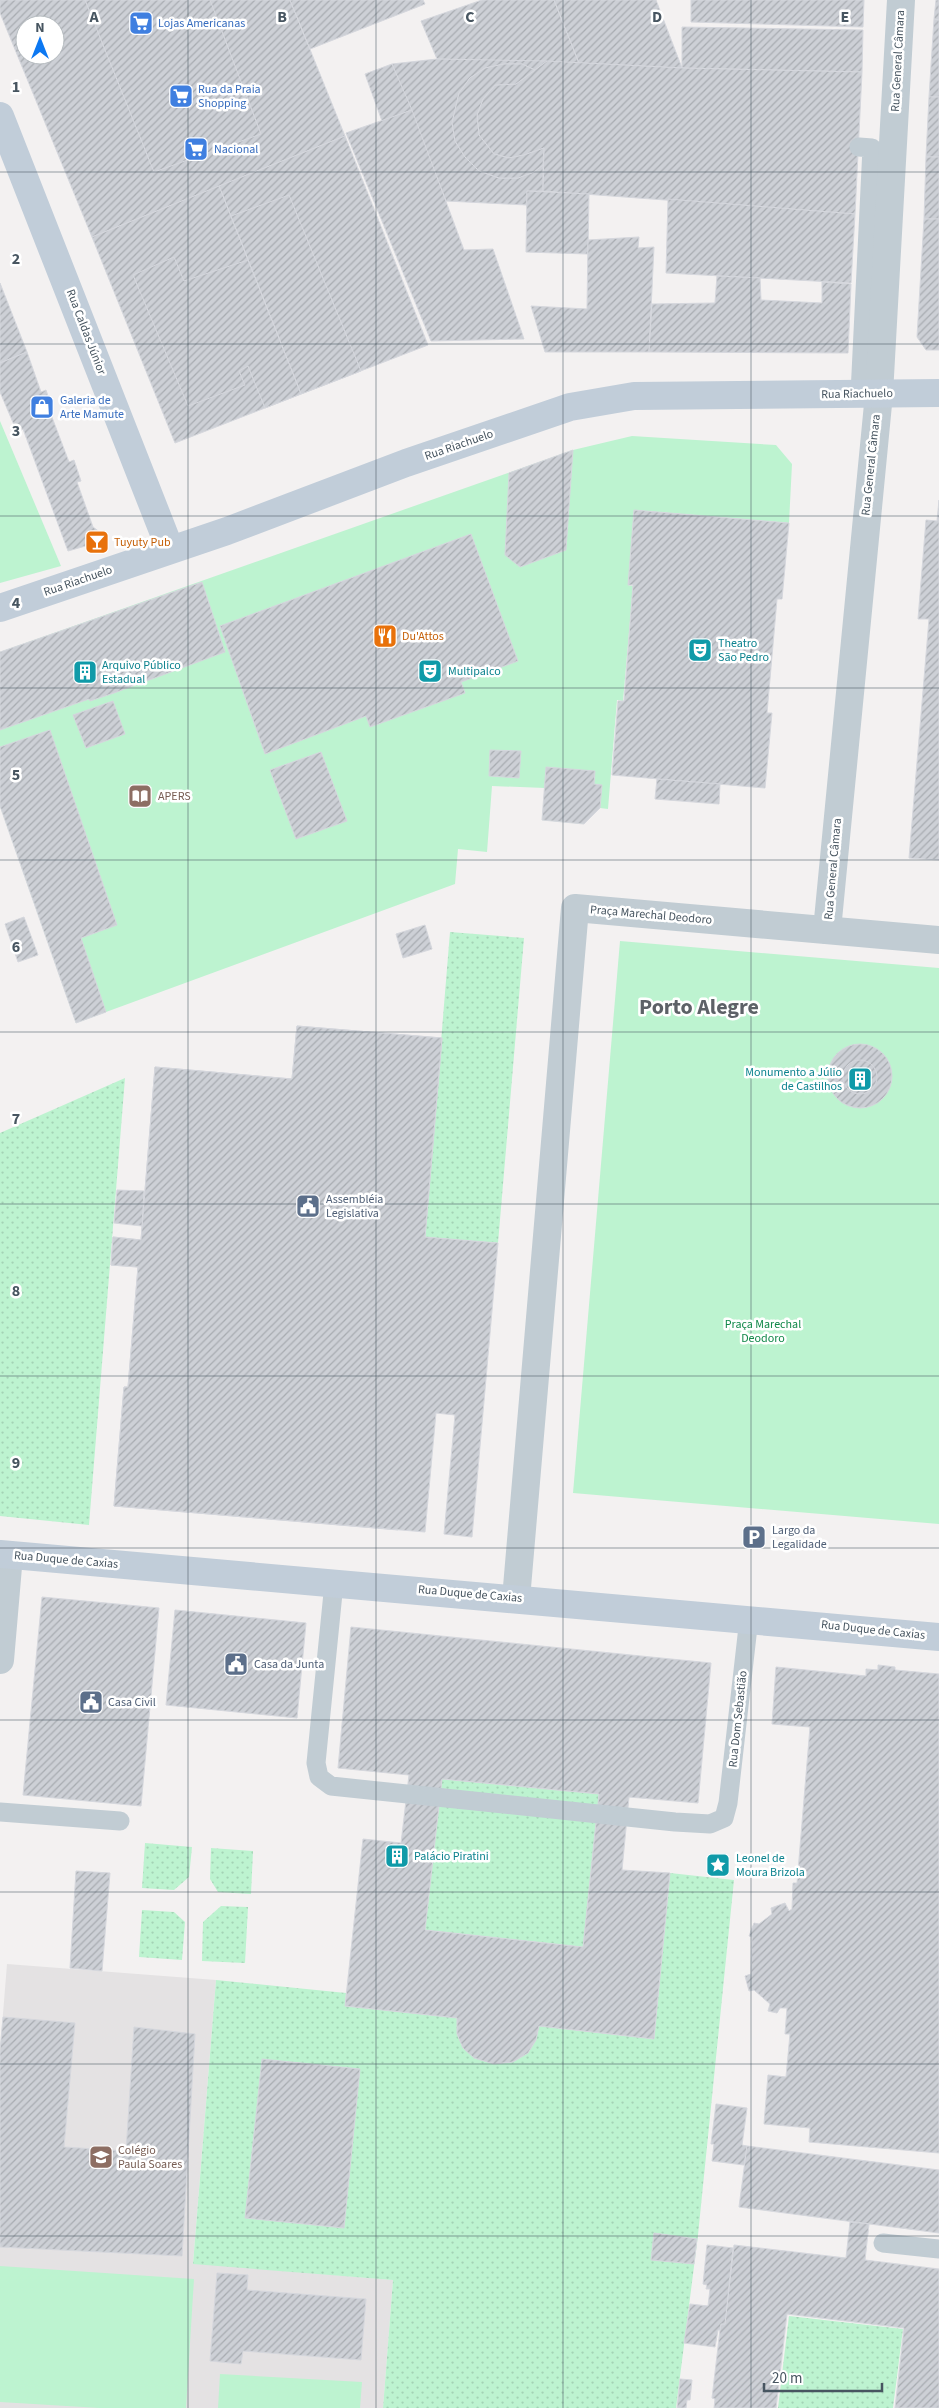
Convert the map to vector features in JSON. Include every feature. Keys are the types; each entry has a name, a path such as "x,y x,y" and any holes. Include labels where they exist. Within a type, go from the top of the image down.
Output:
{"street":[{"name":"Rua General Câmara","path":"827,930 901,0"},
{"name":"Rua Caldas Júnior","path":"0,116 170,550"},
{"name":"Rua Riachuelo","path":"0,608 227,531 406,463 570,407 634,396 939,393"},
{"name":"Praça Marechal Deodoro","path":"516,1599 575,908 939,940"},
{"name":"Rua Duque de Caxias","path":"5,1554 939,1636"},
{"path":"0,1660 5,1554"}],"lane":[{"path":"859,147 872,148 870,394"},
{"name":"Rua Dom Sebastião","path":"334,1583 316,1763 320,1777 331,1786 675,1822 710,1824 724,1818 728,1803 749,1618"},
{"path":"0,1812 120,1821"},
{"path":"883,2242 939,2249"}],"shaded area":[{"name":"Colégio Paula Soares","path":"7,1964 216,1980 193,2263 393,2280 383,2408 0,2408 0,2051"}],"green space":[{"path":"0,421 61,566 0,583"},
{"path":"632,436 776,445 792,464 789,523 634,510 628,585 633,586 623,701 617,700 608,809 600,808 584,824 542,820 545,788 492,786 487,852 458,849 455,884 76,1023 0,806 0,652 573,450"},
{"path":"450,932 524,938 498,1243 425,1237"},
{"name":"Praça Marechal Deodoro","path":"620,941 939,968 939,1524 573,1493"},
{"path":"125,1078 89,1525 0,1516 0,1133"},
{"path":"442,1779 599,1794 583,1947 425,1930"},
{"path":"145,1843 192,1847 189,1877 174,1890 142,1888"},
{"path":"211,1848 253,1851 251,1894 218,1892 210,1879"},
{"path":"670,1873 734,1880 698,2235 676,2408 383,2408 393,2280 193,2264 216,1980 346,1993 345,2006 457,2018 457,2034 463,2048 528,2053 536,2040 539,2026 654,2039"},
{"path":"221,1906 248,1907 245,1963 202,1961 203,1922"},
{"path":"142,1910 174,1912 185,1922 182,1960 139,1957"},
{"path":"0,2266 194,2279 186,2408 100,2408 0,2402"},
{"path":"789,2316 903,2329 893,2408 778,2408"},
{"path":"220,2374 362,2382 360,2408 218,2408"}],"building":[{"name":"Rua da Praia Shopping","path":"0,0 290,0 345,136 92,237 21,65 65,65 65,15 15,15 15,50 0,13"},
{"path":"85,0 210,0 261,134 154,172"},
{"path":"290,0 423,0 425,4 310,49"},
{"path":"482,0 554,0 579,63 437,59 421,21"},
{"path":"554,0 656,0 682,68 579,63"},
{"path":"691,0 864,0 863,27 691,22"},
{"path":"936,0 939,0 939,20 934,19"},
{"path":"934,19 939,20 939,97 929,97"},
{"path":"682,27 863,30 862,72 682,68"},
{"path":"437,59 547,61 535,70 522,64 504,64 485,68 470,78 459,93 452,123 455,141 465,157 479,171 499,178 518,178 534,172 543,165 543,191 527,191 527,205 446,201 392,64"},
{"path":"547,61 682,68 862,72 855,214 543,191 544,148 509,158 494,154 479,135 477,115 483,99 495,85 516,84"},
{"path":"392,64 412,110 382,121 365,74"},
{"path":"504,64 522,64 535,70 516,84 495,85 483,99 477,115 479,135 494,154 509,158 544,148 543,165 534,172 518,178 499,178 479,171 465,157 455,141 452,123 459,93 470,78 485,68"},
{"path":"929,97 939,97 939,157 926,157"},
{"path":"412,110 464,250 493,249 524,339 431,341 346,133"},
{"path":"345,136 428,345 301,394 219,186"},
{"path":"926,157 939,157 939,219 924,219"},
{"path":"219,186 301,394 175,443 92,237"},
{"path":"527,191 589,194 588,254 526,252"},
{"path":"289,195 361,371 301,394 231,216"},
{"path":"668,199 855,214 851,283 666,273"},
{"path":"924,219 939,219 939,350 926,350 917,337"},
{"path":"639,237 638,248 654,247 649,352 545,352 531,306 587,309 588,240"},
{"path":"174,257 184,281 248,260 301,394 265,408 248,366 239,371 245,385 188,406 133,275"},
{"path":"717,276 760,278 761,300 822,303 822,282 851,284 848,353 649,352 652,304 715,303"},
{"path":"0,283 27,352 0,363"},
{"path":"27,352 41,392 46,390 53,411 50,412 69,462 74,460 81,481 77,482 93,527 101,533 100,544 68,551 23,429 17,432 0,392 0,363"},
{"path":"573,450 566,550 520,567 505,555 509,473"},
{"path":"939,500 939,860 909,858 929,619 918,619 926,520 937,521"},
{"name":"Theatro São Pedro","path":"634,510 789,523 782,599 777,599 767,713 772,713 765,788 612,775 618,701 624,701 633,585 628,585"},
{"path":"471,534 518,661 461,682 465,693 370,727 366,716 265,754 220,626"},
{"name":"Arquivo Público Estadual","path":"202,582 225,652 114,693 90,701 89,699 0,730 0,652"},
{"name":"Arquivo Público Estadual","path":"113,701 125,734 86,748 73,715"},
{"path":"50,730 117,925 81,938 106,1012 76,1023 0,806 0,747"},
{"path":"490,750 521,751 519,778 489,776"},
{"path":"321,752 347,821 296,839 270,770"},
{"path":"546,767 595,771 594,784 602,785 600,808 584,824 542,820"},
{"path":"657,779 720,784 719,804 655,799"},
{"path":"24,917 38,955 18,962 5,924"},
{"path":"425,925 432,949 403,958 396,934"},
{"path":"297,1026 442,1038 425,1237 418,1237 404,1410 408,1411 398,1530 114,1506 124,1387 128,1387 138,1267 111,1265 113,1237 141,1240 155,1067 292,1079","holes":["279,1226 366,1233 359,1314 273,1307","270,1332 357,1338 351,1405 265,1399"]},
{"path":"297,1026 442,1038 425,1237 498,1243 472,1537 444,1534 455,1415 436,1413 425,1532 114,1506 124,1387 128,1387 138,1267 111,1265 113,1237 141,1240 155,1067 292,1079"},
{"name":"Monumento a Júlio de Castilhos","path":"860,1044 878,1050 886,1058 892,1076 886,1094 878,1102 860,1108 842,1102 834,1094 828,1076 834,1058 842,1050"},
{"path":"860,1060 867,1061 872,1065 876,1070 876,1084 872,1089 867,1093 860,1094 853,1093 848,1089 844,1084 843,1077 844,1070 848,1065 853,1061"},
{"path":"861,1072 866,1077 861,1082 856,1077"},
{"path":"117,1190 144,1191 142,1226 114,1223"},
{"name":"Casa Civil","path":"42,1597 159,1608 141,1806 23,1795"},
{"name":"Casa da Junta","path":"175,1610 306,1623 297,1718 166,1705"},
{"name":"Palácio Piratini","path":"351,1627 711,1663 698,1803 629,1797 622,1870 670,1873 654,2039 539,2026 536,2040 528,2053 513,2062 494,2064 474,2058 463,2048 457,2034 457,2018 345,2006 363,1839 401,1843 409,1775 338,1768","holes":["442,1779 599,1794 583,1947 425,1930"]},
{"path":"878,1665 895,1667 895,1670 939,1674 939,2153 809,2142 810,2128 764,2124 768,2075 786,2077 790,2034 785,2034 787,2008 780,2008 777,2013 768,2011 770,2004 754,1990 749,1991 745,1976 751,1974 752,1937 749,1936 754,1923 759,1924 772,1914 771,1908 785,1903 789,1911 792,1909 793,1883 797,1883 810,1727 772,1724 776,1667 866,1676 866,1669 878,1670"},
{"path":"76,1871 110,1873 102,1971 70,1968"},
{"path":"3,2017 75,2023 64,2147 126,2151 134,2027 195,2034 182,2256 0,2247 0,2051"},
{"path":"262,2059 360,2069 344,2228 245,2218"},
{"path":"716,2104 747,2108 742,2145 747,2146 744,2165 712,2161 714,2144 711,2144"},
{"path":"747,2146 939,2170 939,2233 739,2207"},
{"path":"850,2222 869,2224 865,2260 939,2269 939,2408 895,2408 904,2328 787,2314 776,2408 714,2408 715,2399 712,2398 720,2330 721,2324 725,2324 734,2245 846,2258"},
{"path":"654,2233 697,2239 694,2264 651,2260"},
{"path":"707,2245 733,2248 725,2324 721,2324 720,2330 718,2330 715,2347 684,2343 690,2304 708,2306 710,2289 706,2289 707,2285 703,2284"},
{"path":"217,2273 248,2275 247,2290 366,2299 361,2360 243,2351 241,2364 210,2361"},
{"path":"680,2379 692,2380 690,2400 687,2400 686,2408 677,2408"}],"place":[{"name":"Lojas Americanas","path":"141,23"},
{"name":"Rua da Praia Shopping","path":"181,96"},
{"name":"Nacional","path":"196,149"},
{"name":"Galeria de Arte Mamute","path":"42,407"},
{"name":"Tuyuty Pub","path":"97,542"},
{"name":"Du'Attos","path":"385,636"},
{"name":"Theatro São Pedro","path":"700,650"},
{"name":"Multipalco","path":"430,671"},
{"name":"Arquivo Público Estadual","path":"85,672"},
{"name":"APERS","path":"140,796"},
{"name":"Monumento a Júlio de Castilhos","path":"860,1079"},
{"name":"Assembléia Legislativa","path":"308,1206"},
{"name":"Largo da Legalidade","path":"754,1537"},
{"name":"Casa da Junta","path":"236,1664"},
{"name":"Casa Civil","path":"91,1702"},
{"name":"Palácio Piratini","path":"397,1856"},
{"name":"Leonel de Moura Brizola","path":"718,1865"},
{"name":"Colégio Paula Soares","path":"101,2157"}],"district":[{"name":"Porto Alegre","path":"699,1007"}]}
